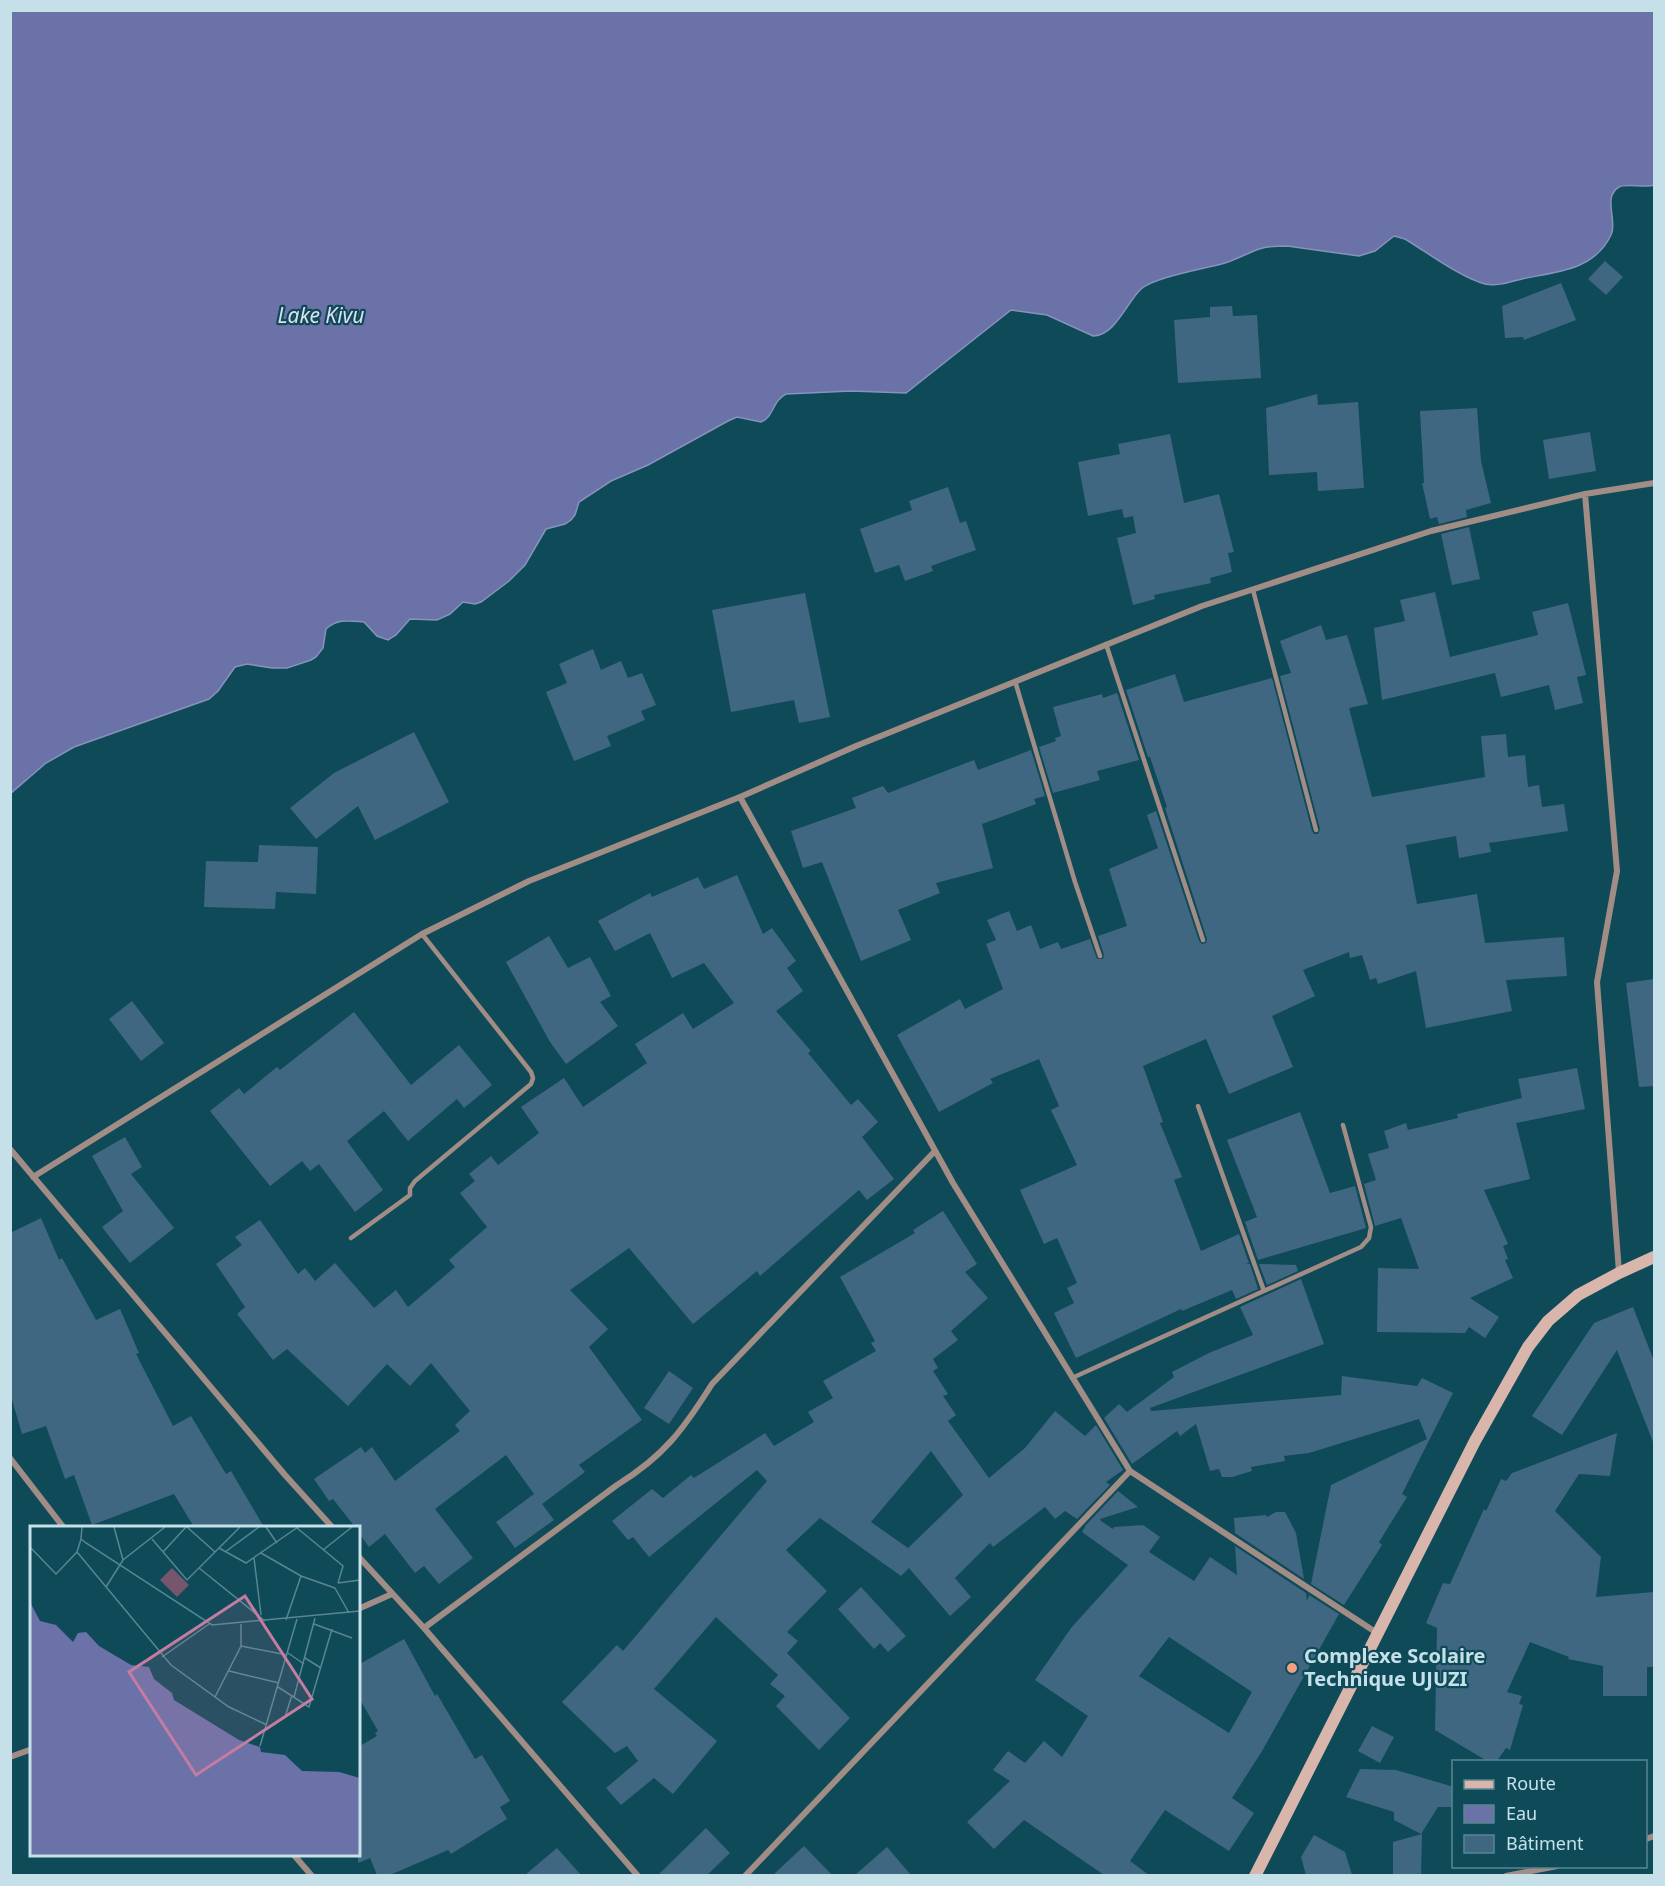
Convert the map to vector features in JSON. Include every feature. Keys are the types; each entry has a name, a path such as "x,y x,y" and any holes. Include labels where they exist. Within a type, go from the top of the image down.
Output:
{"street":[{"path":"33,1177 422,934 529,881 740,797 856,746 1202,606 1431,531 1585,494 1654,483"},
{"path":"1585,494 1617,871 1597,982 1619,1272"},
{"path":"740,797 935,1151 1130,1471 1377,1634"},
{"path":"10,1149 285,1474 332,1526"},
{"path":"424,1628 617,1485 641,1470 666,1448 691,1418 712,1384 935,1151"},
{"path":"1255,1875 1475,1441 1528,1347 1548,1321 1578,1295 1619,1272 1654,1257"},
{"path":"10,1458 63,1526"},
{"path":"745,1875 1130,1471"},
{"path":"360,1558 424,1628 638,1875"},
{"path":"360,1608 392,1594"},
{"path":"10,1757 30,1750"},
{"path":"295,1856 312,1875"},
{"path":"1506,1875 1546,1868"}],"lane":[{"path":"1253,590 1316,830"},
{"path":"1106,644 1203,940"},
{"path":"1015,681 1075,882 1100,956"},
{"path":"351,1238 410,1195 410,1188 415,1181 531,1084 533,1078 531,1072 422,934"},
{"path":"1198,1106 1264,1291"},
{"path":"1072,1378 1361,1247 1369,1238 1371,1227 1343,1125"}],"water":[{"name":"Lake Kivu","path":"11,10 1654,11 1654,185 1622,186 1614,191 1611,203 1613,229 1611,235 1596,255 1586,262 1563,271 1506,283 1490,285 1475,281 1405,239 1394,236 1375,251 1359,256 1287,246 1269,247 1225,263 1157,281 1141,289 1114,325 1101,335 1093,336 1047,315 1011,310 906,393 851,391 786,394 761,422 737,417 648,465 611,481 579,502 571,520 546,529 525,565 509,581 481,602 475,604 463,602 450,614 437,620 410,619 396,635 388,640 377,636 364,622 335,623 326,629 323,648 311,660 287,668 247,664 235,667 218,691 209,699 74,747 46,763 11,793"}],"building":[{"path":"1605,261 1623,277 1606,295 1588,279"},
{"path":"1561,283 1576,320 1524,340 1523,337 1505,338 1502,306"},
{"path":"1232,306 1233,316 1257,315 1261,378 1178,383 1174,320 1210,317 1210,307"},
{"path":"1317,394 1318,405 1358,402 1364,488 1318,491 1317,472 1269,475 1266,408"},
{"path":"1477,408 1481,461 1491,503 1466,510 1467,517 1439,524 1437,517 1430,519 1422,483 1424,483 1420,411"},
{"path":"1590,432 1596,471 1549,479 1543,440"},
{"path":"1170,434 1184,503 1219,494 1234,552 1228,553 1232,572 1210,578 1211,583 1154,595 1155,599 1133,605 1117,538 1136,533 1133,516 1124,518 1122,509 1088,516 1078,462 1120,454 1118,444"},
{"path":"948,487 960,523 966,521 976,550 931,566 933,571 905,581 899,565 875,573 860,529 912,510 909,501"},
{"path":"1469,527 1480,579 1452,585 1441,534"},
{"path":"1435,592 1450,657 1538,635 1532,612 1568,603 1586,675 1577,677 1583,703 1555,710 1549,685 1501,697 1495,673 1382,700 1374,628 1405,621 1400,600"},
{"path":"805,593 830,717 799,723 794,700 731,712 712,610"},
{"path":"1321,625 1326,640 1347,635 1368,704 1349,708 1372,797 1485,777 1481,736 1506,734 1508,757 1525,755 1528,787 1539,785 1542,807 1564,804 1568,831 1489,843 1491,852 1459,858 1456,836 1406,845 1417,904 1477,894 1485,943 1564,937 1567,976 1506,980 1512,1011 1426,1028 1416,971 1378,984 1376,978 1370,980 1362,955 1350,958 1349,952 1303,970 1315,996 1272,1016 1293,1067 1229,1094 1206,1039 1143,1066 1163,1122 1160,1123 1182,1177 1174,1180 1201,1251 1239,1234 1249,1263 1245,1264 1250,1264 1258,1289 1236,1299 1232,1290 1182,1311 1181,1309 1076,1358 1054,1313 1074,1303 1067,1288 1077,1283 1057,1238 1044,1244 1020,1190 1077,1165 1051,1110 1059,1106 1039,1059 990,1079 993,1083 939,1112 897,1035 960,999 965,1009 1003,989 986,944 996,940 987,920 1009,911 1017,931 1031,925 1040,949 1058,942 1061,949 1090,939 1097,959 1103,959 1104,955 1098,936 1127,926 1109,869 1158,848 1147,815 1156,811 1199,941 1202,944 1206,943 1207,939 1165,808 1167,807 1126,690 1175,674 1184,702 1272,678 1312,831 1318,834 1320,829 1280,676 1291,673 1280,641"},
{"path":"593,649 601,670 621,661 628,678 642,673 656,705 641,711 645,720 607,736 611,746 574,761 546,692 567,683 559,664"},
{"path":"1117,693 1139,760 1097,771 1100,780 1053,793 1039,747 1056,741 1055,738 1061,736 1053,707 1102,694 1103,698"},
{"path":"414,732 449,802 375,840 358,806 316,839 290,808 334,773"},
{"path":"1031,750 1045,796 1034,799 1036,804 982,824 993,868 936,883 940,893 898,910 911,940 861,961 822,862 803,868 791,831 856,808 852,798 883,786 888,793 974,760 978,770"},
{"path":"259,845 318,847 316,894 276,892 275,909 204,907 206,861 258,862"},
{"path":"737,875 763,934 772,928 796,961 787,968 803,991 776,1011 811,1051 808,1053 851,1105 858,1099 878,1122 862,1137 894,1179 867,1200 859,1190 760,1276 757,1271 693,1324 629,1248 570,1290 608,1329 589,1347 642,1420 579,1465 585,1472 542,1504 554,1520 515,1548 496,1522 534,1494 506,1455 435,1509 473,1558 439,1584 424,1566 415,1573 385,1534 369,1547 360,1535 360,1526 354,1526 333,1499 329,1501 314,1479 361,1447 365,1453 372,1447 395,1481 460,1431 455,1425 470,1411 431,1363 410,1386 387,1364 348,1406 287,1349 273,1360 237,1314 245,1307 216,1264 242,1245 235,1237 260,1220 298,1274 305,1268 315,1281 335,1263 374,1308 396,1290 408,1307 455,1267 449,1260 487,1227 460,1193 475,1181 469,1174 491,1156 498,1165 539,1133 521,1107 564,1078 583,1107 647,1063 635,1044 683,1013 693,1029 734,1003 704,963 672,978 650,933 615,951 598,921 650,893 652,897 698,877 704,889"},
{"path":"549,936 568,968 590,957 611,996 600,1002 618,1026 566,1064 550,1042 506,962"},
{"path":"1654,979 1654,1086 1639,1087 1626,983"},
{"path":"132,1001 164,1043 141,1061 109,1019"},
{"path":"354,1012 411,1085 459,1045 492,1085 464,1108 457,1099 408,1141 384,1111 347,1141 383,1190 355,1212 319,1164 310,1171 302,1161 270,1186 210,1111 239,1088 244,1094 277,1067 280,1070"},
{"path":"1577,1068 1585,1109 1516,1123 1530,1179 1484,1190 1508,1244 1503,1246 1508,1259 1505,1260 1513,1278 1470,1298 1499,1317 1485,1338 1469,1327 1465,1333 1377,1332 1378,1268 1419,1269 1401,1218 1375,1226 1364,1184 1376,1180 1368,1154 1389,1148 1384,1131 1406,1123 1408,1130 1458,1118 1457,1114 1522,1098 1518,1079"},
{"path":"1300,1112 1330,1193 1355,1186 1366,1228 1258,1260 1245,1222 1257,1217 1227,1140"},
{"path":"125,1137 142,1167 131,1174 174,1228 130,1263 102,1227 123,1211 92,1156"},
{"path":"943,1211 977,1264 965,1272 988,1298 951,1331 958,1340 933,1359 938,1368 933,1371 948,1394 943,1396 956,1415 948,1421 989,1478 1025,1448 1055,1411 1085,1436 1096,1425 1123,1470 1106,1482 1110,1485 1077,1519 1065,1511 1055,1519 1045,1507 993,1547 990,1543 955,1578 971,1597 950,1616 909,1568 901,1576 820,1518 786,1550 827,1591 787,1632 798,1641 787,1653 850,1718 819,1750 776,1706 785,1696 770,1684 778,1675 716,1617 654,1689 717,1741 673,1794 654,1778 621,1805 606,1788 638,1761 627,1746 615,1753 562,1702 617,1645 623,1651 767,1481 757,1470 649,1557 633,1537 628,1540 612,1521 652,1489 663,1498 691,1475 694,1478 765,1433 774,1446 814,1422 808,1412 833,1398 823,1381 876,1351 871,1343 875,1341 840,1277 915,1233 913,1230","holes":["931,1451 963,1495 908,1548 871,1522"]},
{"path":"41,1218 59,1260 62,1258 96,1320 120,1309 139,1353 136,1354 173,1426 191,1416 226,1474 231,1471 263,1526 193,1526 174,1494 92,1525 74,1475 65,1479 46,1426 22,1434 10,1393 10,1233"},
{"path":"1259,1264 1296,1265 1298,1271 1267,1285"},
{"path":"1301,1279 1324,1344 1150,1408 1151,1411 1341,1395 1342,1376 1417,1386 1422,1378 1453,1393 1402,1494 1407,1497 1379,1542 1382,1545 1344,1605 1311,1584 1331,1485 1427,1439 1419,1419 1309,1453 1284,1456 1285,1461 1251,1467 1252,1471 1232,1477 1222,1477 1219,1469 1210,1471 1196,1424 1180,1436 1177,1431 1132,1464 1104,1418 1119,1404 1127,1412 1174,1377 1172,1372 1209,1353 1253,1335 1240,1307"},
{"path":"1633,1307 1654,1361 1654,1442 1617,1350 1562,1435 1532,1416 1594,1323"},
{"path":"669,1371 693,1388 669,1424 644,1408"},
{"path":"1617,1433 1610,1476 1579,1474 1555,1511 1601,1557 1596,1597 1654,1592 1654,1667 1647,1667 1647,1696 1603,1696 1603,1666 1568,1659 1569,1657 1530,1642 1507,1692 1522,1696 1519,1704 1523,1705 1510,1750 1506,1748 1498,1760 1485,1760 1435,1730 1437,1628 1426,1623 1443,1583 1450,1584 1484,1509 1486,1511 1501,1479 1506,1481 1512,1473"},
{"path":"1118,1491 1138,1507 1100,1519 1101,1521 1113,1529 1114,1527 1143,1525 1160,1537 1149,1552 1194,1581 1210,1557 1237,1575 1235,1546 1306,1593 1307,1601 1309,1595 1339,1614 1262,1751 1232,1798 1254,1813 1229,1851 1165,1810 1130,1861 1149,1875 1104,1875 1024,1820 994,1849 967,1822 1010,1781 993,1770 1008,1751 1025,1763 1044,1741 1062,1757 1088,1716 1035,1680 1071,1628 1128,1565 1082,1532","holes":["1169,1637 1252,1692 1229,1733 1139,1676"]},
{"path":"1276,1512 1285,1512 1296,1533 1304,1579 1235,1533 1234,1518 1266,1515 1267,1517"},
{"path":"861,1587 906,1636 888,1652 880,1643 874,1649 838,1609"},
{"path":"404,1639 435,1696 437,1694 475,1759 482,1755 510,1801 500,1807 507,1819 451,1854 448,1850 390,1875 377,1875 370,1858 358,1863 358,1856 360,1856 360,1746 377,1736 375,1733 378,1731 360,1700 360,1664"},
{"path":"1372,1726 1394,1737 1380,1763 1358,1751"},
{"path":"1360,1769 1396,1770 1452,1786 1452,1807 1438,1807 1421,1834 1394,1820 1394,1812 1346,1797"},
{"path":"706,1828 730,1853 707,1875 658,1875"},
{"path":"1422,1834 1421,1875 1393,1875 1393,1842"},
{"path":"1314,1835 1345,1852 1352,1875 1306,1875 1301,1857"},
{"path":"804,1846 832,1875 773,1875"},
{"path":"887,1847 911,1875 855,1875"},
{"path":"557,1848 581,1875 525,1875"}],"place":[{"name":"Complexe Scolaire Technique UJUZI","path":"1292,1668"}]}
